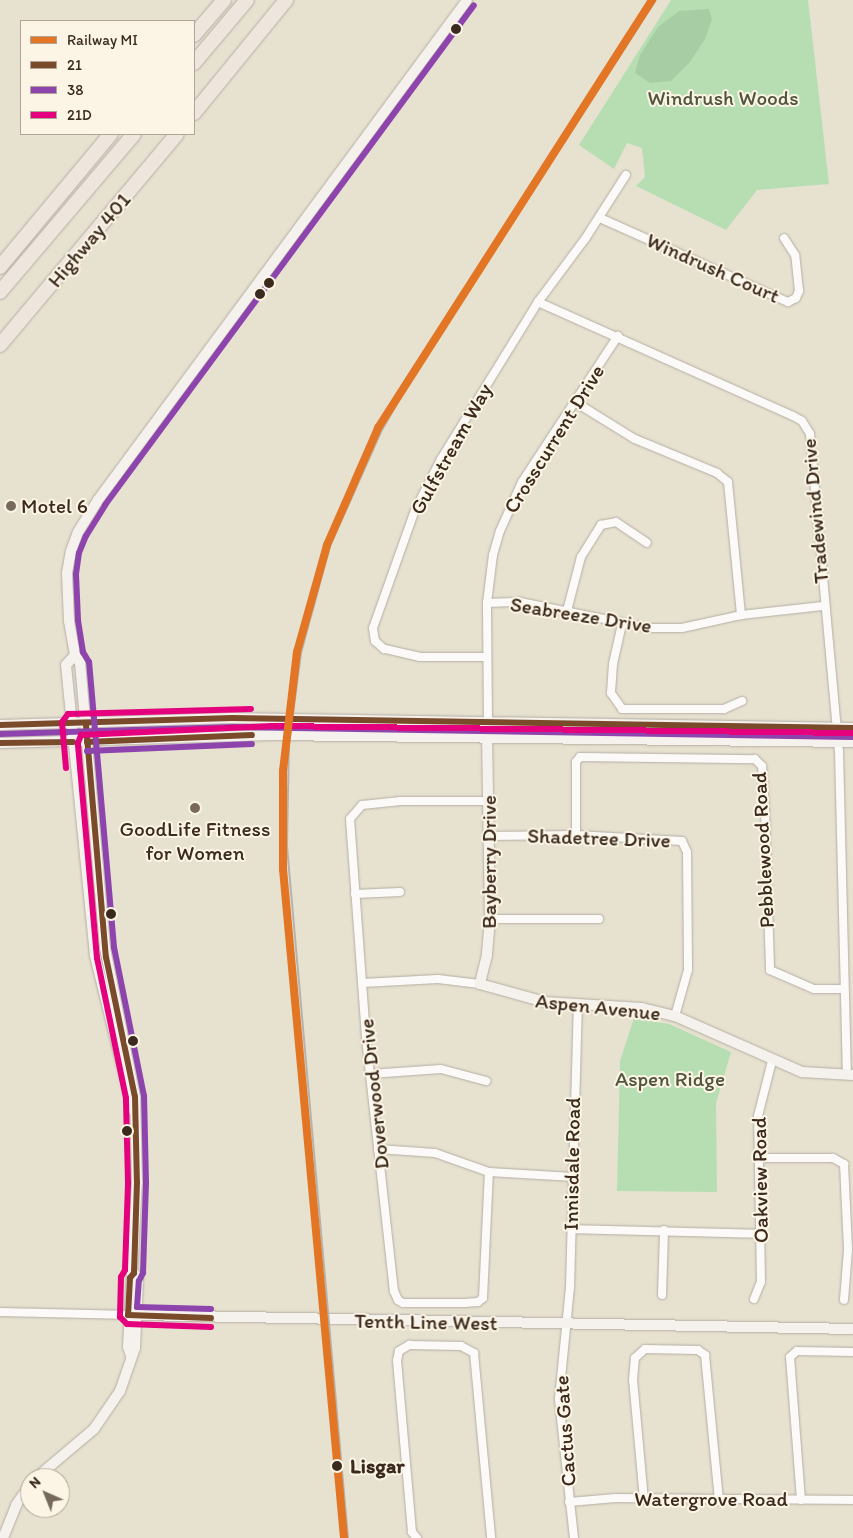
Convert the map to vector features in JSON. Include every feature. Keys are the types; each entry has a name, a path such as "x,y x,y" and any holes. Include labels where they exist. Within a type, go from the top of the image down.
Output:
{"highway":[{"path":"195,35 224,0"},
{"path":"195,62 247,0"},
{"path":"195,112 286,0"},
{"path":"0,267 110,135"},
{"path":"0,292 133,135"},
{"name":"Highway 401","path":"0,345 176,135"}],"street":[{"path":"47,1468 102,1420 120,1391 131,1356 128,1348 133,1315 130,1278 134,1273 137,1156 135,1097 105,948 80,663 75,655 69,621 67,573 78,532 140,442 467,0"},
{"name":"Gulfstream Way","path":"487,657 420,657 384,649 375,642 373,628 394,561 423,493 457,431 538,302 600,218 626,175"},
{"name":"Windrush Court","path":"600,218 788,302 796,298 799,291 794,255 784,238"},
{"name":"Tradewind Drive","path":"538,302 618,336 793,416 807,426 838,742 844,989 850,1075"},
{"name":"Crosscurrent Drive","path":"488,723 488,603 493,556 507,512 522,482 618,336"},
{"path":"574,402 635,439 718,473 728,482 741,615"},
{"path":"567,611 582,557 601,525 616,522 647,543"},
{"name":"Seabreeze Drive","path":"488,603 520,602 622,624 682,628 741,615 824,606"},
{"path":"622,624 613,664 611,693 622,709 724,710 742,702"},
{"path":"75,655 66,665 97,971 134,1111"},
{"path":"0,725 232,718 853,728"},
{"name":"Bayberry Drive","path":"480,984 487,955 490,919 488,723"},
{"path":"0,743 87,742 272,735 853,742"},
{"name":"Pebblewood Road","path":"576,835 576,762 580,756 755,759 762,766 766,809 770,970 808,988 844,989"},
{"name":"Doverwood Drive","path":"488,801 401,801 362,805 350,819 370,1074 378,1149 394,1295 403,1303 465,1303 478,1302 483,1298 489,1172"},
{"name":"Shadetree Drive","path":"489,836 576,835 677,839 686,847 688,970 675,1016"},
{"path":"355,894 400,892"},
{"path":"490,919 600,919"},
{"name":"Aspen Avenue","path":"363,983 438,979 480,984 522,998 642,1008 675,1016 772,1061 815,1075 850,1075"},
{"name":"Innisdale Road","path":"564,1323 571,1230 578,1004"},
{"name":"Oakview Road","path":"754,1299 761,1282 762,1234 758,1116 772,1061"},
{"path":"370,1074 442,1069 486,1081"},
{"path":"378,1149 435,1153 489,1172 573,1177"},
{"path":"758,1158 833,1158 844,1164 848,1250 844,1300"},
{"path":"571,1230 664,1230 762,1234"},
{"path":"662,1296 664,1230"},
{"name":"Tenth Line West","path":"0,1312 853,1329"},
{"name":"Cactus Gate","path":"564,1323 559,1398 574,1538"},
{"path":"417,1538 412,1532 397,1361 399,1351 409,1346 461,1346 474,1354 491,1538"},
{"path":"644,1500 633,1380 635,1358 645,1349 698,1350 705,1356 719,1501"},
{"path":"800,1500 790,1357 797,1351 853,1352"},
{"name":"Watergrove Road","path":"569,1502 853,1500"},
{"path":"3,1538 11,1515 20,1501"}],"green space":[{"name":"Windrush Woods","path":"671,0 808,0 829,184 757,190 726,230 636,186 645,177 642,148 627,143 614,169 579,145"},
{"path":"709,9 712,19 705,39 690,62 671,81 650,83 635,73 640,55 658,27 679,11"},
{"name":"Aspen Ridge","path":"634,1018 669,1024 731,1052 716,1103 717,1192 617,1191 620,1061"}],"railway":[{"path":"348,1538 287,846 289,744 301,653 330,546 382,430 414,374 656,0"}],"rail line":[{"name":"MI","path":"344,1538 283,869 283,771 297,652 327,545 378,428 652,0"}],"transit line":[{"name":"38","path":"211,1309 137,1307 139,1281 143,1273 146,1182 144,1096 114,947 89,662 83,652 78,620 76,574 79,553 86,536 105,505 474,5"},
{"name":"21D","path":"66,768 62,722 68,714 251,709"},
{"name":"21","path":"0,725 232,718 853,728"},
{"name":"21","path":"86,725 106,957 135,1097 137,1182 134,1273 130,1278 128,1315"},
{"name":"21D","path":"211,1327 127,1324 120,1317 121,1277 125,1270 128,1182 126,1098 97,958 78,743 81,735 272,726 853,733"},
{"name":"38","path":"0,734 232,727 853,737"},
{"name":"21","path":"87,742 252,735"},
{"name":"21","path":"0,743 73,742"},
{"name":"38","path":"87,751 252,744"},
{"name":"21","path":"128,1315 211,1318"}],"place":[{"name":"Motel 6","path":"11,506"},
{"name":"GoodLife Fitness for Women","path":"195,808"},
{"name":"Lisgar","path":"337,1466"}]}
